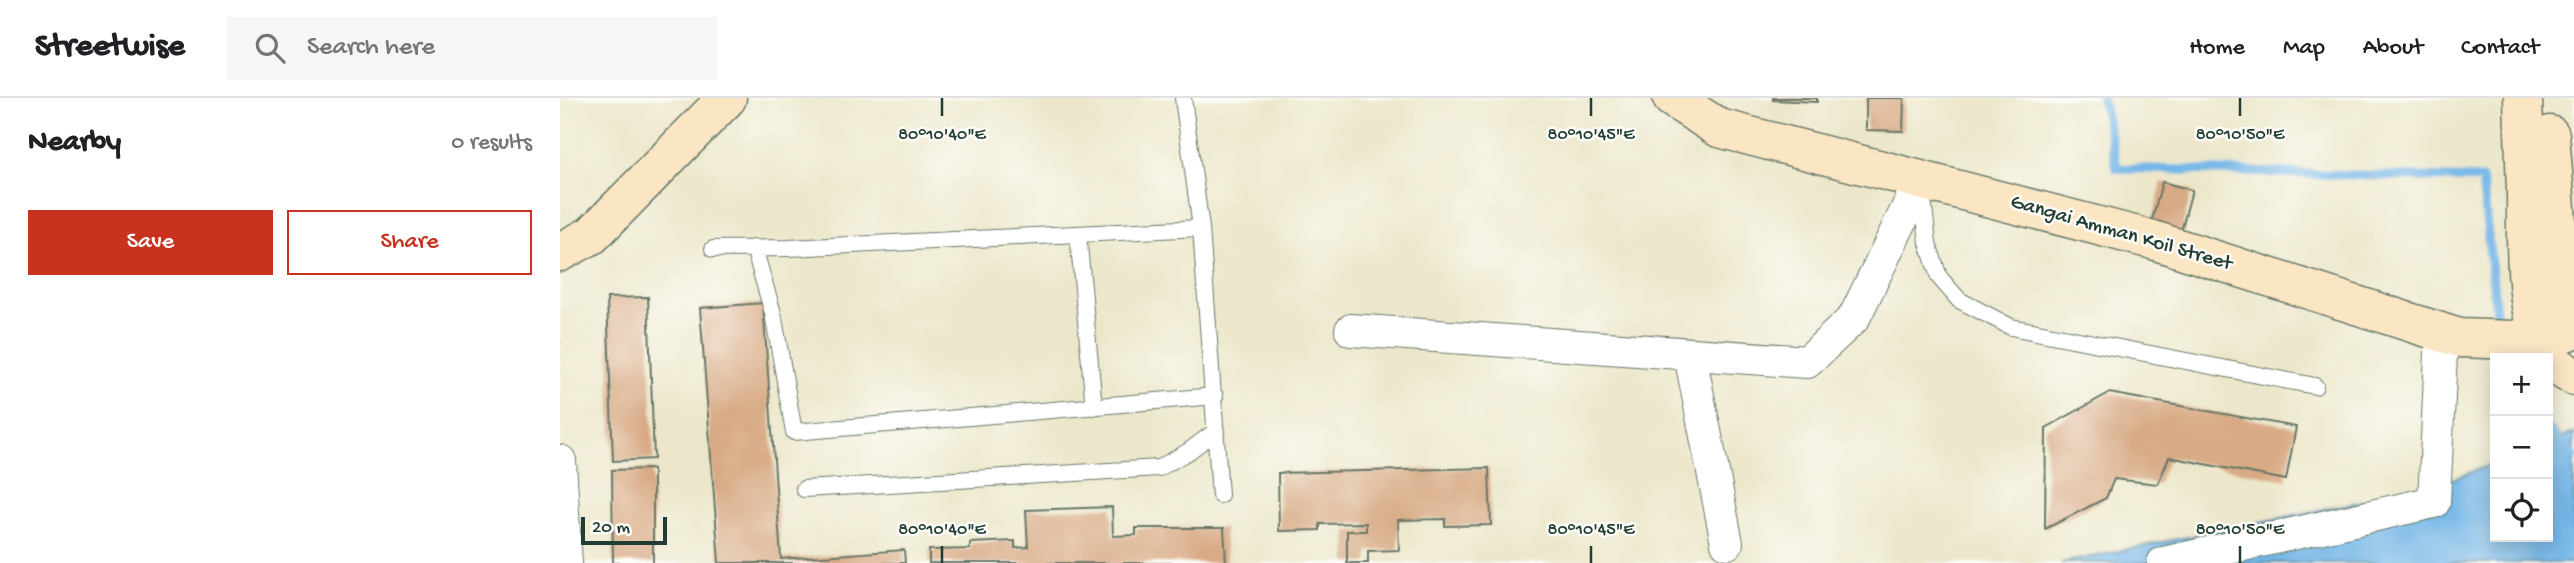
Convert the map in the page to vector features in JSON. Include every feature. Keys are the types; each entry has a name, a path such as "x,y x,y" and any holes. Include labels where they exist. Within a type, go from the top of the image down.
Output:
{"street":[{"path":"560,252 592,235 727,98"},
{"name":"Gangai Amman Koil Street","path":"1672,98 1719,128 2152,240 2450,335 2550,335"},
{"path":"2523,98 2527,284 2550,335 2558,368 2574,376"},
{"path":"2550,98 2562,160 2562,282 2550,335"},
{"path":"1351,330 1807,362 1854,318 1921,180"},
{"path":"2163,563 2434,502 2450,335"},
{"path":"1690,355 1727,543"},
{"path":"560,461 564,550"}],"lane":[{"path":"1183,98 1202,228 1220,495"},
{"path":"1921,180 1928,243 1939,277 1959,300 1969,306 2011,327 2315,386"},
{"path":"713,249 1202,228"},
{"path":"1078,234 1094,407"},
{"path":"754,248 773,313 794,432 1214,396"},
{"path":"804,489 1159,468 1216,431"}],"water":[{"path":"2574,433 2574,563 2061,563 2432,487 2490,465 2490,542 2553,542 2553,441"}],"building":[{"path":"1817,98 1817,102 1773,100"},
{"path":"1866,98 1904,98 1903,131 1866,130"},
{"path":"2162,182 2192,190 2180,235 2150,228"},
{"path":"648,297 654,459 613,461 607,298"},
{"path":"763,303 781,559 904,550 905,563 719,563 700,308"},
{"path":"2109,393 2296,427 2286,480 2169,457 2158,484 2114,479 2106,498 2045,529 2046,428"},
{"path":"1489,468 1491,525 1445,526 1445,519 1398,520 1399,550 1368,551 1368,563 1347,563 1347,531 1366,531 1366,523 1320,524 1320,530 1279,531 1278,473"},
{"path":"653,469 653,563 613,563 612,470"},
{"path":"1112,507 1113,536 1136,535 1136,528 1224,528 1226,563 929,563 929,550 970,549 970,543 1015,541 1015,548 1028,547 1026,510"}],"waterway":[{"path":"2102,98 2117,168 2482,179 2498,331"},
{"path":"2553,434 2574,457"}]}
